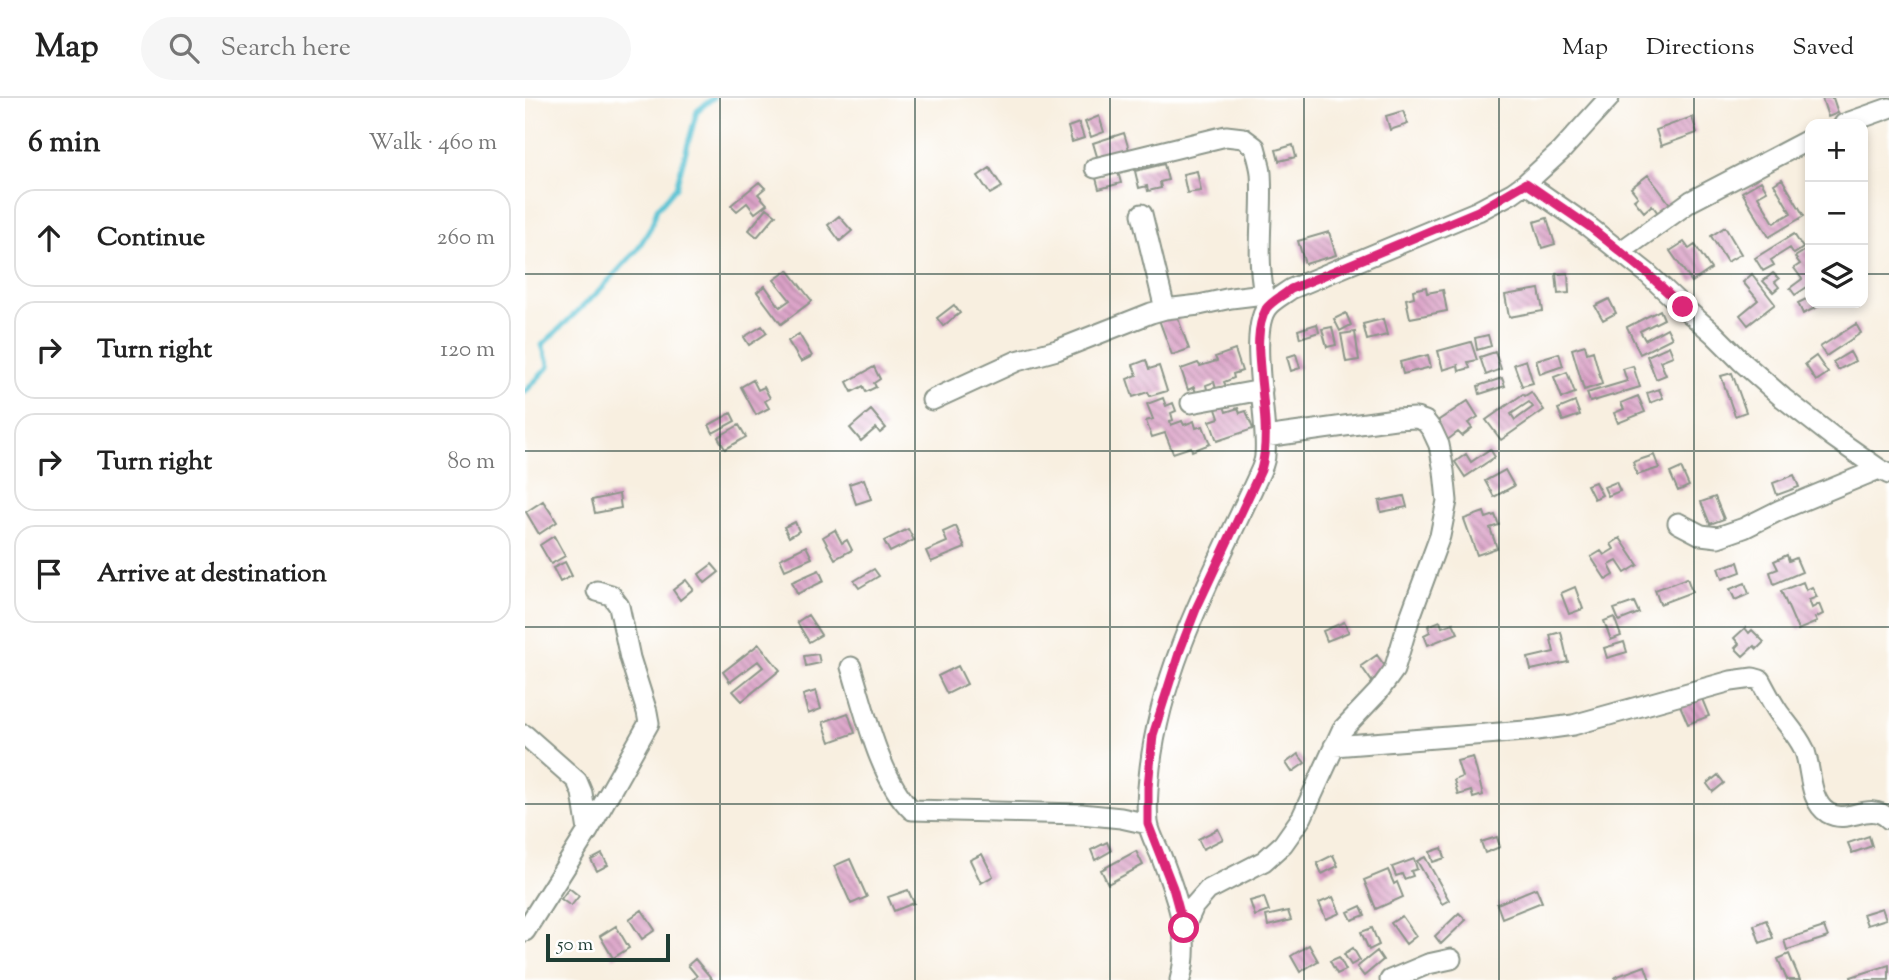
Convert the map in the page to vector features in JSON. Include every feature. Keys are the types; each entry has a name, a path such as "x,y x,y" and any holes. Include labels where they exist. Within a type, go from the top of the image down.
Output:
{"street":[{"path":"932,400 1017,361 1057,350 1101,331 1165,309 1231,298 1266,300 1478,211 1526,183 1561,151 1609,98"},
{"path":"1857,119 1889,107"},
{"path":"1095,168 1226,136 1243,138 1255,147 1261,171 1261,266 1266,300 1258,349 1265,455 1261,470 1196,609 1153,735 1148,824 1173,888 1184,928 1182,979"},
{"path":"1620,252 1691,201 1805,142"},
{"path":"1526,183 1590,227 1647,273 1783,398 1884,472"},
{"path":"1142,214 1165,309"},
{"path":"1191,403 1262,390"},
{"path":"1184,928 1194,906 1208,890 1264,861 1283,844 1302,817 1342,730 1378,692 1394,670 1443,524 1447,501 1439,445 1425,421 1416,418 1340,425 1265,437"},
{"path":"1678,523 1701,536 1718,537 1744,528 1780,510 1884,472"},
{"path":"525,931 588,831 649,723 630,658 619,606 611,595 597,592"},
{"path":"851,667 882,760 898,793 912,810 1081,814 1148,824"},
{"path":"1334,746 1573,725 1731,681 1753,678 1761,680 1777,711 1803,747 1818,803 1835,816 1871,811 1882,813 1889,819"},
{"path":"525,735 577,782 582,793 588,831"},
{"path":"1391,980 1429,964 1451,959"}],"building":[{"path":"1822,98 1833,98 1838,113 1828,117"},
{"path":"1403,111 1408,124 1390,130 1386,116"},
{"path":"1099,116 1104,132 1091,137 1085,122"},
{"path":"1692,117 1697,133 1661,146 1656,130"},
{"path":"1079,123 1084,138 1072,142 1068,127"},
{"path":"1124,133 1130,153 1099,163 1093,143"},
{"path":"1293,145 1296,157 1279,161 1276,150"},
{"path":"1164,164 1168,180 1160,182 1161,188 1148,191 1147,186 1139,188 1135,171"},
{"path":"990,168 1002,187 990,194 978,176"},
{"path":"1197,171 1201,191 1187,193 1183,174"},
{"path":"1118,172 1121,183 1099,189 1096,178"},
{"path":"1648,175 1670,204 1658,213 1652,205 1644,212 1634,200 1638,197 1631,188"},
{"path":"1782,179 1804,216 1769,237 1742,192 1761,181 1767,191 1758,196 1774,223 1791,213 1774,184"},
{"path":"759,182 765,188 758,194 767,204 755,213 747,203 737,211 731,205"},
{"path":"767,208 776,215 757,237 749,230"},
{"path":"839,216 852,231 840,241 828,225"},
{"path":"1547,218 1555,244 1542,248 1534,222"},
{"path":"1725,227 1741,254 1727,262 1711,236"},
{"path":"1329,232 1336,255 1305,264 1298,241"},
{"path":"1794,234 1803,248 1794,254 1790,248 1771,260 1774,265 1763,271 1755,258"},
{"path":"1684,242 1689,249 1695,245 1711,269 1692,282 1670,251"},
{"path":"1805,251 1805,288 1795,295 1790,288 1802,279 1794,268 1800,264 1795,257"},
{"path":"788,270 812,301 781,324 757,292 765,286 780,307 790,300 774,280"},
{"path":"1568,273 1569,293 1558,294 1556,274"},
{"path":"1773,273 1779,279 1775,282 1779,287 1773,292 1763,281"},
{"path":"1752,274 1775,304 1748,325 1740,315 1758,300 1743,282"},
{"path":"1426,287 1427,293 1443,290 1447,311 1410,318 1406,299 1414,297 1413,290"},
{"path":"1539,289 1543,311 1509,317 1505,295"},
{"path":"1609,299 1616,313 1603,320 1595,306"},
{"path":"1805,300 1805,308 1815,308 1803,314 1798,303"},
{"path":"954,305 960,313 943,326 937,318"},
{"path":"1175,310 1189,349 1172,355 1158,317"},
{"path":"1660,310 1664,319 1640,331 1645,340 1667,328 1672,338 1640,354 1627,327"},
{"path":"1346,313 1351,325 1340,331 1334,319"},
{"path":"1383,319 1387,335 1367,340 1363,324"},
{"path":"1317,324 1319,332 1300,338 1298,330"},
{"path":"1856,324 1861,333 1826,356 1820,347"},
{"path":"762,326 767,333 749,345 744,337"},
{"path":"1332,327 1336,345 1327,347 1322,329"},
{"path":"1355,332 1359,360 1346,362 1341,334"},
{"path":"799,334 812,356 801,362 788,341"},
{"path":"1488,335 1491,346 1477,350 1475,338"},
{"path":"1471,342 1477,360 1468,362 1470,368 1459,371 1458,365 1443,370 1438,351"},
{"path":"1585,345 1587,353 1593,351 1602,384 1584,390 1572,349"},
{"path":"1669,346 1673,356 1660,361 1666,375 1656,379 1647,356"},
{"path":"1235,350 1242,371 1233,374 1234,378 1224,382 1226,386 1216,389 1214,382 1206,385 1207,389 1196,393 1194,387 1188,390 1181,369 1198,363 1200,366 1217,361 1215,357"},
{"path":"1495,352 1501,369 1486,375 1480,357"},
{"path":"1850,352 1855,361 1838,370 1833,362"},
{"path":"1559,353 1563,366 1540,374 1536,360"},
{"path":"1296,354 1300,368 1291,371 1287,357"},
{"path":"1428,355 1431,367 1403,374 1400,362"},
{"path":"1816,356 1828,373 1816,381 1805,364"},
{"path":"1146,360 1149,369 1159,366 1167,391 1150,396 1148,392 1133,397 1127,379 1137,375 1133,365"},
{"path":"1526,360 1533,383 1522,386 1514,364"},
{"path":"1633,366 1640,387 1590,402 1587,393 1627,381 1623,369"},
{"path":"874,367 880,379 874,383 876,387 866,392 863,386 852,392 847,382"},
{"path":"1567,372 1575,393 1562,398 1554,377"},
{"path":"1732,373 1746,412 1735,416 1721,376"},
{"path":"1502,378 1505,386 1480,394 1478,386"},
{"path":"753,380 758,390 764,387 770,398 765,401 769,408 756,415 741,387"},
{"path":"1659,389 1663,398 1650,403 1647,393"},
{"path":"1531,392 1544,410 1501,440 1486,420 1523,394 1525,396","holes":["1529,402 1533,407 1515,420 1511,414"]},
{"path":"1638,396 1645,412 1618,423 1614,413 1624,409 1621,403"},
{"path":"1163,398 1166,406 1173,403 1176,411 1171,413 1171,425 1182,421 1184,425 1194,421 1196,428 1203,426 1210,444 1192,451 1191,447 1173,453 1165,433 1152,437 1146,421 1153,419 1147,404"},
{"path":"1468,401 1478,417 1468,423 1472,428 1462,436 1458,432 1446,441 1437,427 1439,420"},
{"path":"1575,402 1580,415 1563,421 1558,409"},
{"path":"1224,406 1226,412 1238,408 1240,413 1246,411 1253,429 1217,441 1210,421 1219,418 1216,409"},
{"path":"871,410 886,428 880,433 876,428 861,441 850,428"},
{"path":"731,413 735,421 713,433 709,425"},
{"path":"739,425 746,437 725,449 718,437"},
{"path":"1490,449 1495,457 1465,477 1455,462 1466,454 1471,462"},
{"path":"1654,455 1659,468 1637,475 1633,462"},
{"path":"1681,468 1689,486 1678,491 1670,473"},
{"path":"1505,470 1514,486 1494,497 1485,481"},
{"path":"1794,475 1799,487 1777,495 1773,483"},
{"path":"864,479 871,499 856,504 849,484"},
{"path":"1595,482 1602,495 1594,499 1587,485"},
{"path":"1616,482 1620,491 1608,496 1604,487"},
{"path":"619,494 621,508 595,513 592,500"},
{"path":"1404,496 1407,507 1381,512 1379,501"},
{"path":"1715,497 1724,519 1710,524 1701,502"},
{"path":"543,501 557,522 539,534 526,512"},
{"path":"1484,512 1486,518 1495,515 1499,525 1490,528 1497,548 1477,555 1464,519"},
{"path":"795,522 799,531 789,537 784,527"},
{"path":"956,526 965,548 931,562 926,551 947,542 943,532"},
{"path":"908,529 914,540 890,552 884,541"},
{"path":"835,530 842,543 847,540 852,550 835,559 823,537"},
{"path":"554,536 565,556 551,564 540,545"},
{"path":"1620,538 1638,565 1625,573 1617,561 1609,565 1614,575 1606,580 1591,557 1601,551 1604,555 1614,549 1611,544"},
{"path":"806,546 812,558 785,570 780,559"},
{"path":"1787,555 1789,561 1796,558 1802,572 1774,584 1770,572 1778,569 1774,561"},
{"path":"565,562 572,576 560,582 553,568"},
{"path":"1738,562 1741,572 1722,579 1718,568"},
{"path":"712,564 719,572 705,583 699,574"},
{"path":"874,569 879,576 859,588 854,581"},
{"path":"819,570 824,581 797,594 792,582"},
{"path":"1687,578 1692,592 1660,604 1655,590"},
{"path":"686,580 693,589 680,600 673,590"},
{"path":"1803,582 1806,590 1812,587 1817,597 1809,600 1812,608 1819,604 1823,614 1815,618 1817,622 1798,630 1781,591"},
{"path":"1745,583 1749,594 1735,600 1730,589"},
{"path":"1575,587 1583,609 1569,614 1561,593"},
{"path":"1634,602 1639,613 1619,621 1614,609"},
{"path":"808,615 821,635 809,642 797,622"},
{"path":"1614,617 1621,636 1611,640 1604,621"},
{"path":"1440,621 1442,627 1453,623 1458,633 1428,645 1424,635 1430,632 1428,626"},
{"path":"1344,622 1349,632 1327,641 1323,631"},
{"path":"1745,628 1749,633 1752,630 1764,642 1757,649 1754,646 1743,656 1735,648 1739,644 1734,638"},
{"path":"1561,632 1568,662 1531,670 1528,658 1554,652 1550,635"},
{"path":"1624,642 1627,652 1607,658 1604,648"},
{"path":"759,644 780,670 742,701 733,691 763,667 758,661 730,682 723,672"},
{"path":"818,654 820,663 806,666 804,656"},
{"path":"1377,655 1389,672 1373,683 1361,666"},
{"path":"958,666 967,684 947,694 938,676"},
{"path":"816,691 821,709 808,714 803,695"},
{"path":"1700,694 1709,716 1688,724 1679,703"},
{"path":"848,713 855,733 830,742 823,722"},
{"path":"1298,754 1305,763 1292,772 1286,763"},
{"path":"1473,757 1483,795 1473,798 1471,791 1458,795 1454,780 1462,777 1457,761"},
{"path":"1718,775 1724,783 1713,792 1707,784"},
{"path":"1218,829 1223,839 1203,849 1198,839"},
{"path":"1869,836 1872,846 1852,853 1848,843"},
{"path":"1497,837 1500,847 1485,853 1481,842"},
{"path":"1107,842 1111,851 1095,860 1091,850"},
{"path":"1442,848 1445,858 1433,862 1430,852"},
{"path":"1136,851 1143,865 1108,884 1101,870"},
{"path":"602,854 608,865 597,871 591,860"},
{"path":"982,854 993,876 981,883 970,860"},
{"path":"1333,855 1338,866 1322,874 1317,863"},
{"path":"1425,857 1449,900 1442,904 1417,861"},
{"path":"850,859 867,897 851,904 834,866"},
{"path":"1414,859 1417,869 1411,871 1413,876 1404,879 1402,874 1396,876 1392,867"},
{"path":"1388,870 1403,897 1376,909 1364,880"},
{"path":"569,888 579,896 571,906 561,899"},
{"path":"1536,888 1542,902 1502,918 1497,904"},
{"path":"908,890 914,903 894,911 888,897"},
{"path":"1264,897 1269,911 1255,916 1250,901"},
{"path":"1333,897 1340,913 1326,919 1319,903"},
{"path":"1361,906 1365,915 1352,920 1348,912"},
{"path":"1882,908 1886,919 1867,925 1863,914"},
{"path":"642,910 655,930 642,939 629,919"},
{"path":"1288,911 1291,920 1268,926 1266,916"},
{"path":"1459,913 1466,920 1441,944 1435,936"},
{"path":"1402,916 1416,936 1406,944 1391,923"},
{"path":"1766,920 1773,938 1760,943 1754,925"},
{"path":"616,926 629,948 613,958 600,936"},
{"path":"1824,927 1828,937 1787,950 1784,940"},
{"path":"1372,928 1379,945 1369,950 1361,932"},
{"path":"1309,945 1318,961 1300,972 1291,956"},
{"path":"1353,948 1360,960 1351,965 1344,954"},
{"path":"1377,951 1383,960 1364,976 1357,967"},
{"path":"1789,954 1800,980 1787,980 1778,959"},
{"path":"1339,957 1346,970 1337,974 1330,961"},
{"path":"695,959 711,980 692,980 697,976 688,965"},
{"path":"1889,965 1889,980 1852,980 1851,977"},
{"path":"1645,966 1650,980 1616,980 1615,977"}],"waterway":[{"path":"525,392 549,366 542,345 599,291 637,250 651,227 657,209 676,187 697,111 713,98"}],"route":[{"path":"1184,928 1173,888 1148,824 1153,735 1196,609 1261,470 1265,455 1265,437 1258,349 1261,321 1268,306 1291,289 1478,211 1526,183 1590,227 1647,273 1683,307"}]}
